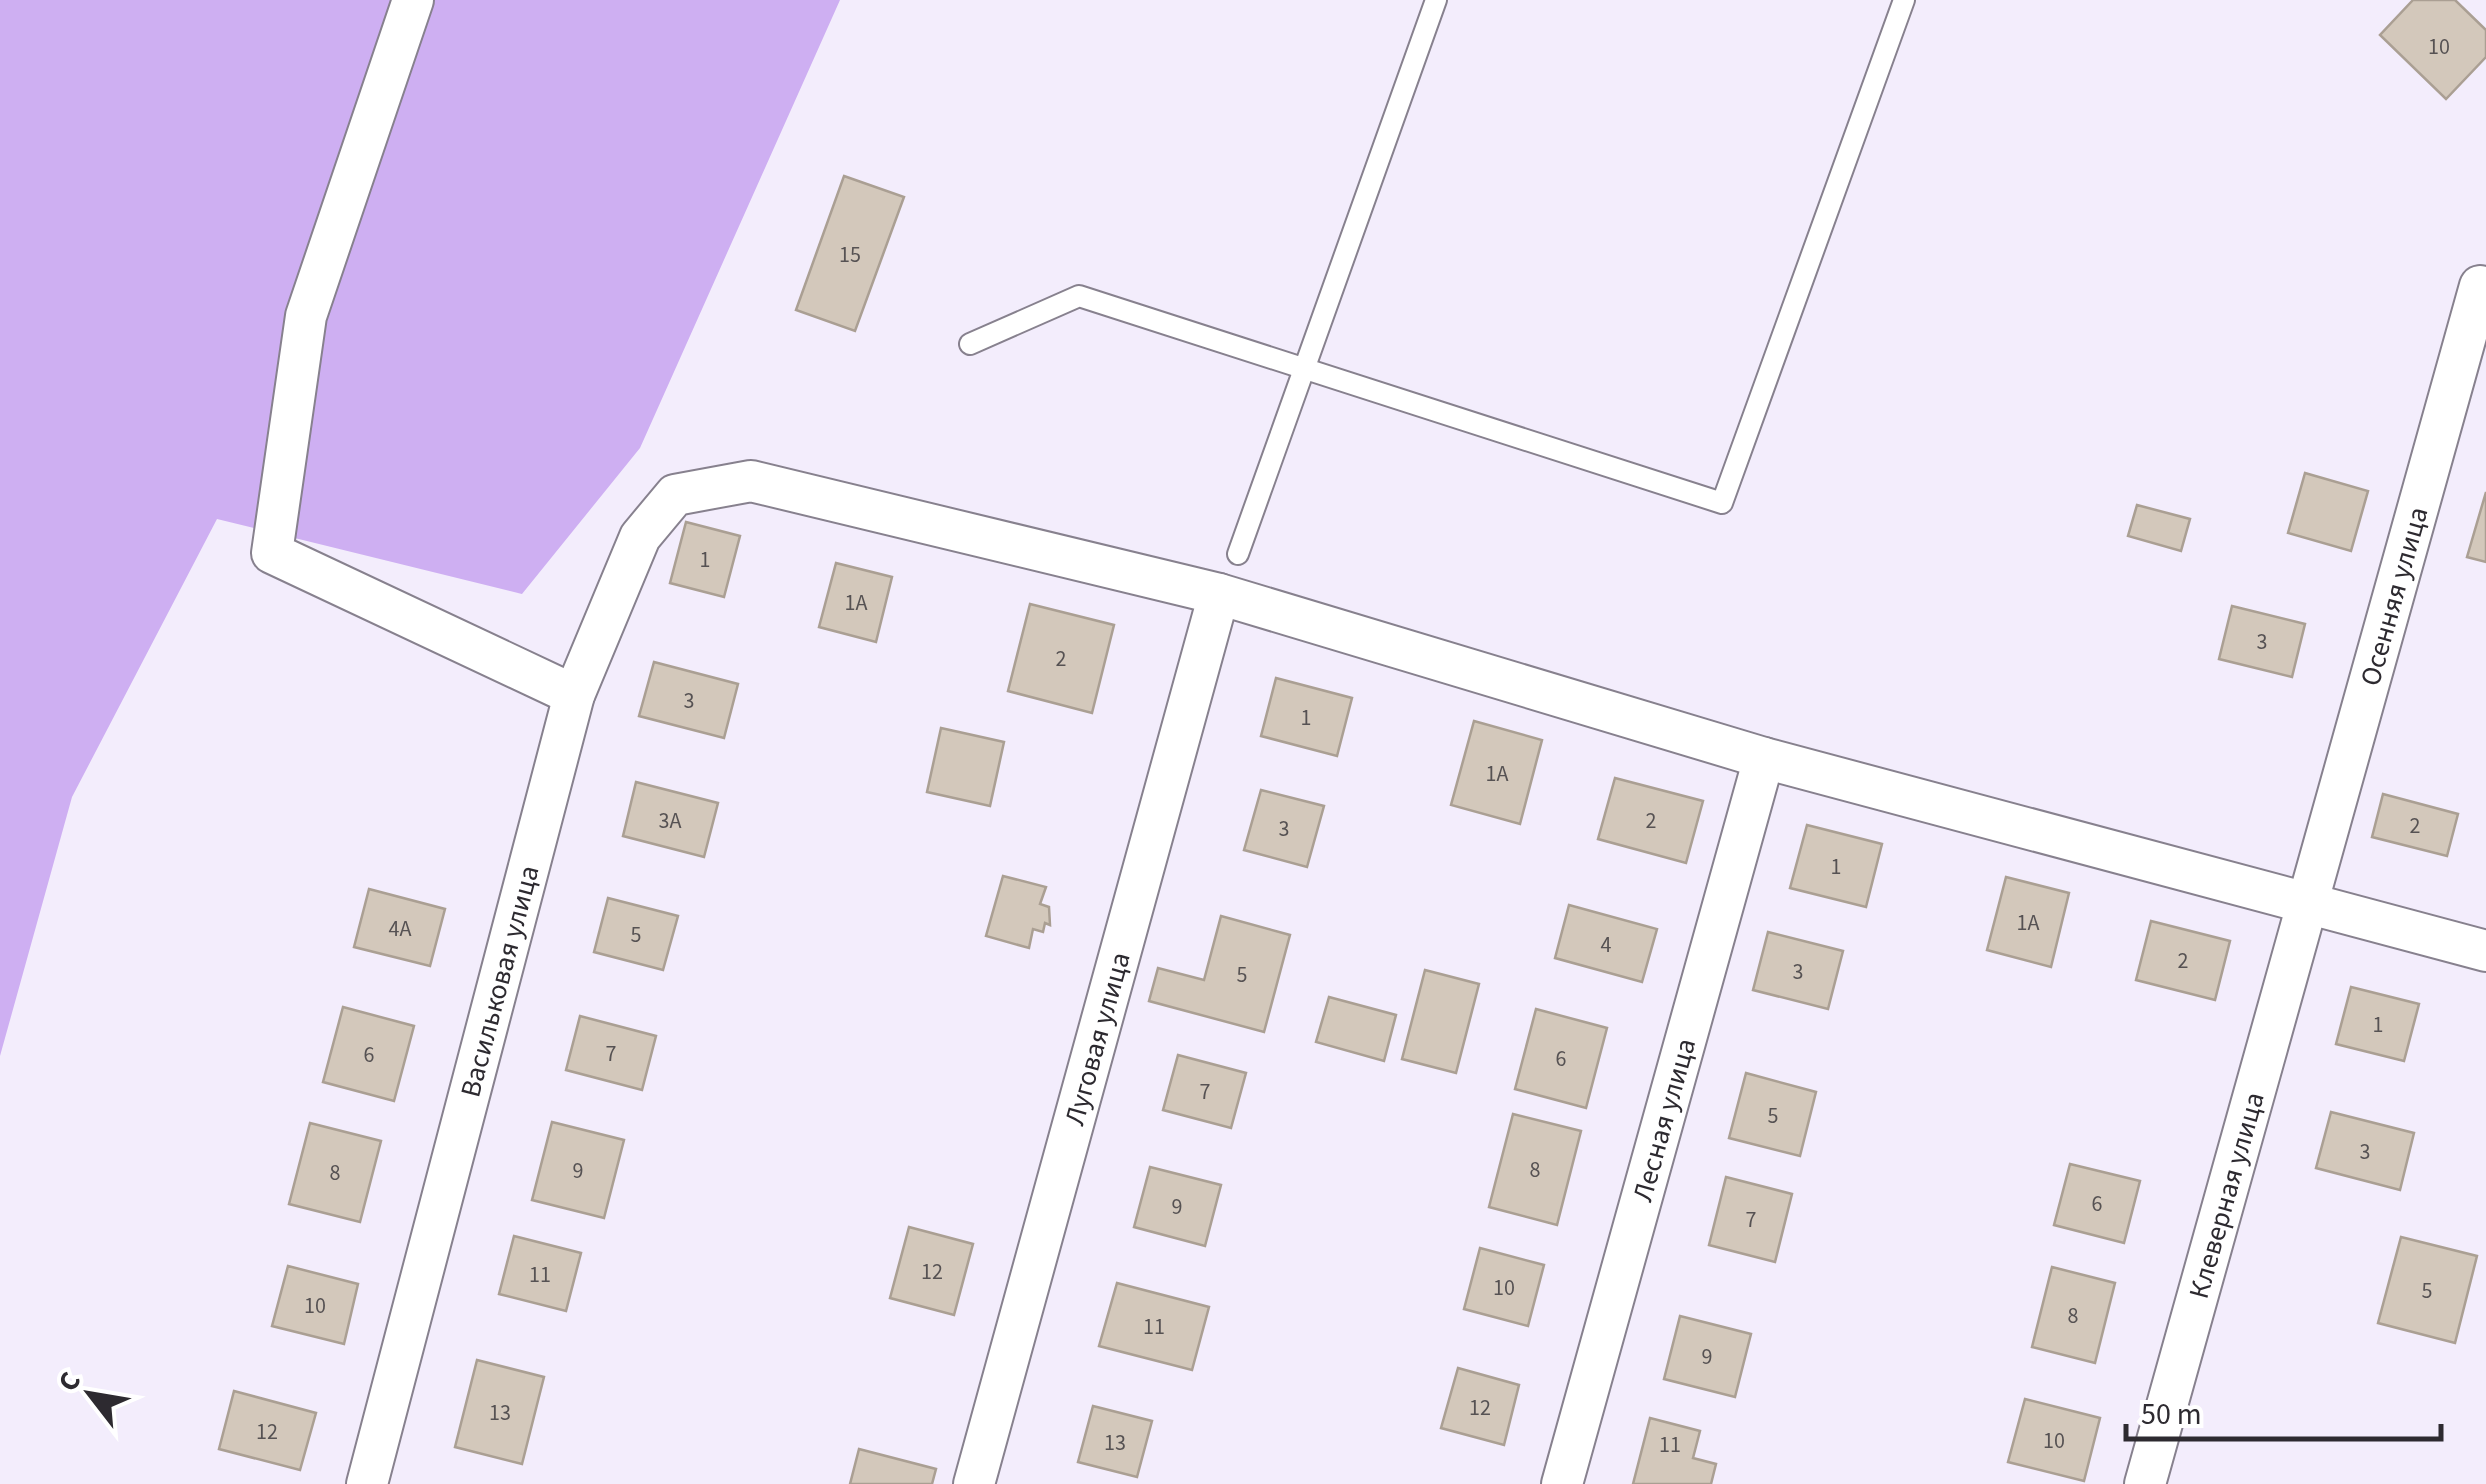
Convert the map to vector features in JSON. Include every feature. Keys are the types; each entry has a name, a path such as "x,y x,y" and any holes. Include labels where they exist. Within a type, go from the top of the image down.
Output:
{"street":[{"path":"413,0 306,316 272,553 574,695"},
{"name":"Осенняя улица","path":"2303,905 2480,286"},
{"name":"Васильковая улица","path":"367,1484 574,695 640,537 675,496 751,481 1219,594"},
{"path":"1219,594 1764,758 2486,951"},
{"name":"Луговая улица","path":"974,1484 1219,594"},
{"name":"Лесная улица","path":"1562,1484 1764,758"},
{"name":"Клеверная улица","path":"2145,1484 2303,905"}],"lane":[{"path":"1238,554 1436,0"},
{"path":"970,344 1079,296 1722,503 1904,0"}],"shaded area":[{"path":"0,0 840,0 640,448 522,594 217,519 72,797 0,1056"}],"building":[{"path":"2413,0 2455,0 2486,30 2486,57 2446,99 2380,35"},
{"path":"844,176 904,197 855,331 796,310"},
{"path":"2305,473 2368,491 2351,551 2288,533"},
{"path":"2486,492 2486,562 2467,557"},
{"path":"2137,505 2190,519 2181,551 2128,536"},
{"path":"686,522 740,536 724,597 670,583"},
{"path":"836,563 892,577 876,642 819,627"},
{"path":"1030,604 1114,625 1092,713 1008,691"},
{"path":"2232,606 2305,624 2292,677 2219,659"},
{"path":"654,662 738,684 724,738 639,716"},
{"path":"1276,678 1352,698 1337,756 1261,736"},
{"path":"1474,721 1542,740 1520,824 1451,805"},
{"path":"941,728 1004,742 990,806 927,792"},
{"path":"1615,778 1703,801 1686,863 1598,839"},
{"path":"636,782 718,803 704,857 623,836"},
{"path":"1261,790 1324,806 1307,867 1244,850"},
{"path":"2383,794 2458,814 2447,856 2372,837"},
{"path":"1807,825 1882,844 1866,907 1790,888"},
{"path":"1003,876 1046,887 1040,904 1049,907 1050,925 1045,923 1043,932 1033,929 1029,948 986,936"},
{"path":"2006,877 2069,893 2051,967 1987,950"},
{"path":"369,889 445,909 430,966 354,947"},
{"path":"608,898 678,916 663,970 594,952"},
{"path":"1569,905 1657,929 1642,982 1555,958"},
{"path":"1221,916 1290,935 1264,1032 1149,1001 1158,968 1204,980"},
{"path":"2151,921 2230,941 2215,1000 2136,980"},
{"path":"1768,932 1843,951 1828,1009 1753,990"},
{"path":"1425,970 1479,984 1456,1073 1402,1059"},
{"path":"2351,987 2419,1004 2404,1061 2336,1044"},
{"path":"1329,997 1396,1015 1384,1061 1316,1042"},
{"path":"343,1007 414,1026 394,1101 323,1082"},
{"path":"1536,1009 1607,1028 1586,1108 1515,1089"},
{"path":"580,1016 656,1036 642,1090 566,1070"},
{"path":"1178,1055 1246,1073 1231,1128 1163,1110"},
{"path":"1746,1073 1816,1092 1800,1156 1729,1138"},
{"path":"2331,1112 2414,1133 2400,1190 2316,1168"},
{"path":"1513,1114 1581,1131 1557,1225 1489,1207"},
{"path":"552,1122 624,1140 604,1218 532,1200"},
{"path":"310,1123 381,1141 360,1222 289,1204"},
{"path":"2070,1164 2140,1181 2124,1243 2054,1225"},
{"path":"1150,1167 1221,1185 1205,1246 1134,1227"},
{"path":"1726,1177 1792,1194 1775,1262 1709,1245"},
{"path":"909,1227 973,1244 954,1315 890,1298"},
{"path":"514,1236 581,1253 566,1311 499,1294"},
{"path":"2401,1237 2477,1256 2455,1343 2378,1323"},
{"path":"1480,1248 1544,1265 1528,1326 1464,1309"},
{"path":"288,1266 358,1284 344,1344 272,1326"},
{"path":"2052,1267 2115,1283 2095,1363 2032,1347"},
{"path":"1117,1283 1209,1307 1192,1370 1099,1346"},
{"path":"1680,1316 1751,1334 1735,1397 1664,1379"},
{"path":"477,1360 544,1377 522,1464 455,1447"},
{"path":"1458,1368 1519,1385 1504,1445 1441,1428"},
{"path":"234,1391 316,1413 300,1470 219,1449"},
{"path":"2025,1399 2100,1418 2084,1481 2008,1462"},
{"path":"1093,1406 1152,1421 1137,1477 1078,1462"},
{"path":"1650,1418 1700,1431 1693,1458 1716,1464 1711,1484 1633,1484"},
{"path":"859,1449 936,1469 932,1484 850,1484"}]}
